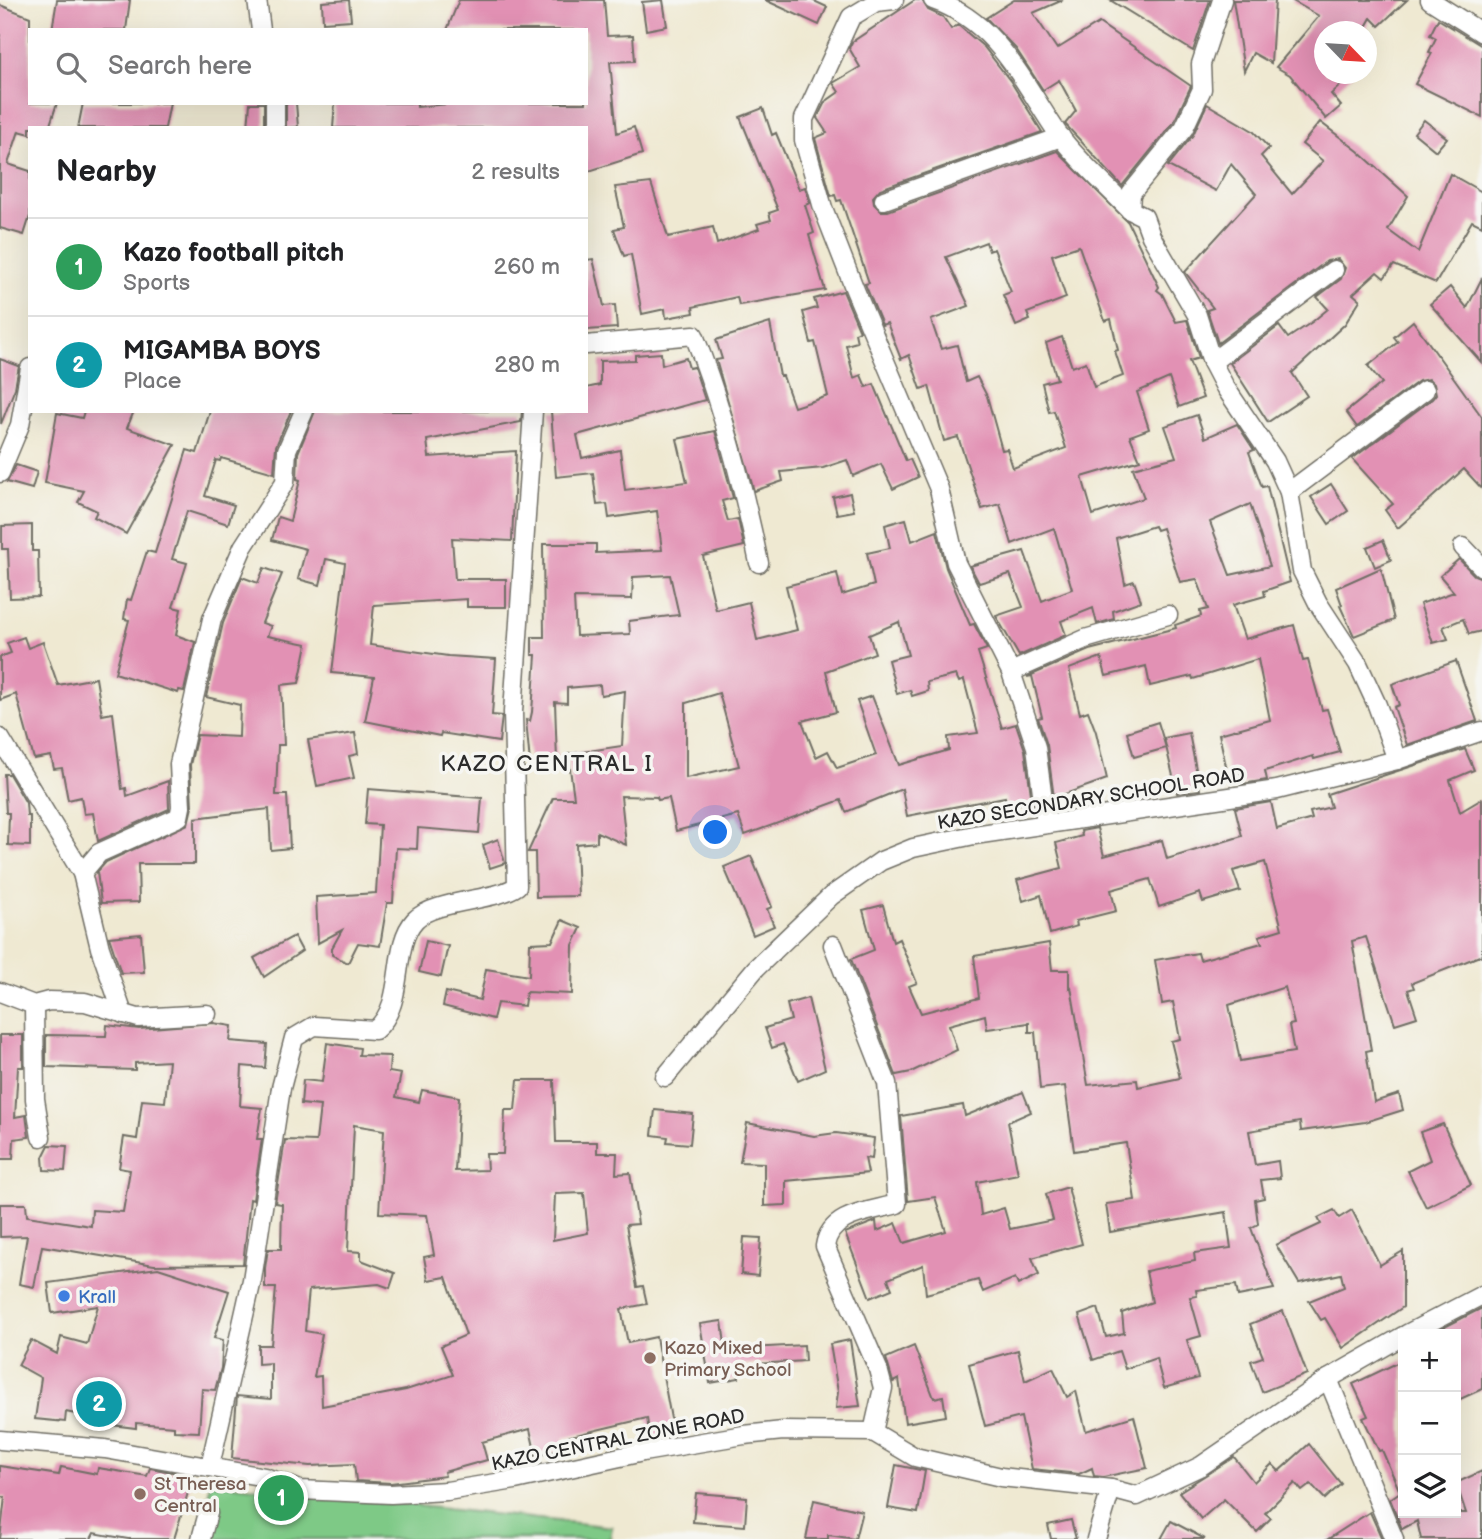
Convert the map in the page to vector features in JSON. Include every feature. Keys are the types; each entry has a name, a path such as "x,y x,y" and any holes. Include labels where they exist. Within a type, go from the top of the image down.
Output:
{"street":[{"path":"257,0 261,28"},
{"path":"894,0 876,2 851,17 804,119 804,140 823,208 881,357 939,489 956,563 1011,672 1036,747 1046,823"},
{"path":"933,0 952,6 1006,52 1061,137 1130,209 1144,217 1151,236 1197,314 1212,362 1275,461 1289,492 1302,571 1318,603 1358,664 1377,705 1397,760"},
{"path":"1130,209 1131,193 1185,128 1202,89 1201,64 1222,0"},
{"path":"1430,0 1482,33"},
{"path":"275,105 275,126"},
{"path":"884,200 1061,137"},
{"path":"1212,362 1334,270"},
{"path":"588,345 694,335 715,389 747,503 759,563"},
{"path":"0,473 20,425 28,379"},
{"path":"1289,492 1425,390"},
{"path":"82,873 99,853 179,817 179,764 212,619 243,547 285,481 287,450 303,413"},
{"path":"211,1466 252,1280 279,1100 294,1038 314,1026 375,1030 389,1013 408,933 419,916 516,888 518,883 513,712 533,413"},
{"path":"1463,547 1482,567"},
{"path":"1011,672 1085,639 1168,615"},
{"name":"KAZO SECONDARY SCHOOL ROAD","path":"665,1077 756,968 858,874 914,848 1046,823 1277,790 1397,760 1482,731"},
{"path":"0,738 82,873 100,948 123,1014"},
{"path":"833,944 887,1083 897,1204 841,1220 832,1226 825,1245 863,1331 880,1378 881,1406 873,1432 915,1457 1001,1477 1111,1489 1137,1496 1201,1466 1328,1379 1398,1339"},
{"path":"0,992 34,1005 49,1001 85,1002 138,1018 207,1014"},
{"path":"34,1005 35,1099 41,1137"},
{"path":"1417,1329 1482,1295"},
{"path":"1328,1379 1394,1539"},
{"name":"KAZO CENTRAL ZONE ROAD","path":"0,1440 104,1449 211,1466 265,1477 300,1490 391,1494 447,1491 515,1480 643,1452 744,1435 793,1431 873,1432"},
{"path":"1096,1539 1111,1489"},
{"path":"201,1539 208,1513"}],"green space":[{"path":"210,1483 612,1527 610,1539 204,1539"}],"building":[{"path":"57,0 130,0 126,28 52,28"},
{"path":"349,0 351,20 323,22 322,2"},
{"path":"459,0 604,0 607,36 633,35 635,61 610,62 617,133 634,127 642,154 588,171 588,126 333,126 335,105 588,105 588,28 448,28"},
{"path":"663,0 667,26 646,30 642,2"},
{"path":"765,0 812,0 827,7 819,25"},
{"path":"915,0 922,0 928,10 943,17 951,29 958,25 984,47 1011,82 1042,132 880,189 873,197 874,204 881,211 888,211 1057,151 1128,222 1159,287 1157,290 1162,294 1176,322 1187,320 1199,358 1189,361 1203,398 1179,407 1169,378 1137,392 1149,429 1130,436 1140,460 1082,477 1093,515 1144,498 1133,468 1176,457 1165,426 1197,415 1205,438 1237,424 1254,450 1249,452 1262,487 1267,486 1290,582 1264,591 1265,596 1233,605 1245,639 1294,625 1303,661 1308,660 1322,710 1327,709 1340,752 1314,759 1313,756 1265,771 1267,780 1242,784 1239,772 1228,775 1219,734 1270,720 1258,659 1193,679 1192,676 1150,686 1146,666 1106,676 1101,657 1069,669 1080,714 1088,711 1096,732 1107,779 1054,798 1047,745 1038,718 1042,717 1032,676 1027,677 1089,650 1176,628 1175,625 1201,616 1200,611 1208,609 1197,579 1180,582 1162,528 1156,530 1154,526 1116,538 1125,584 1134,581 1141,601 1113,611 1114,619 1097,624 1093,608 1061,621 1066,635 1019,656 996,616 1023,607 1010,574 979,583 970,566 1024,551 1042,601 1072,589 1054,528 1012,544 1000,504 982,509 958,437 944,441 929,386 921,389 909,355 901,359 887,323 882,325 865,284 869,283 841,200 837,201 835,195 831,196 815,138 827,133 817,118 825,102 839,92 833,83 860,67 849,48 852,42","holes":["986,242 989,251 994,249 1011,292 1003,295 1016,326 1030,320 1027,313 1066,298 1052,255 1079,246 1105,321 1111,319 1118,350 1115,351 1123,376 1094,387 1086,362 1072,367 1062,337 1046,343 1057,379 1042,383 1049,412 1054,411 1066,448 1013,468 1007,449 1002,450 987,396 977,377 966,382 957,345 941,349 931,320 969,306 946,257","1250,504 1270,566 1230,575 1210,522"]},
{"path":"1014,0 1063,0 1033,13 1057,49 1099,23 1191,86 1174,122 1122,186 1065,124 1076,111 1059,80 1043,90 1016,49 986,18"},
{"path":"1110,0 1210,0 1193,51"},
{"path":"1233,0 1275,0 1271,63 1253,53 1244,71"},
{"path":"1291,0 1407,0 1379,26 1377,21 1371,18 1369,21 1315,21 1319,16"},
{"path":"0,5 30,17 28,105 56,105 50,126 28,126 28,133 19,131 8,164 28,170 28,222 24,235 0,228"},
{"path":"1438,19 1482,46 1482,117 1415,84 1432,53 1429,52 1436,38 1430,35"},
{"path":"1314,22 1314,84 1342,84 1331,94 1341,106 1326,119 1290,75 1276,67"},
{"path":"1207,104 1253,131 1269,148 1261,156 1292,194 1323,161 1302,144 1320,122 1358,151 1408,196 1388,230 1418,252 1450,174 1482,192 1482,226 1472,221 1436,283 1394,265 1384,278 1377,272 1353,294 1360,300 1345,324 1292,373 1307,396 1268,422 1230,363 1279,326 1288,338 1328,309 1317,297 1341,279 1345,268 1338,259 1327,261 1218,343 1207,310 1213,308 1185,272 1256,194 1231,164 1216,191 1168,166 1193,135"},
{"path":"83,105 170,105 165,126 78,126"},
{"path":"250,105 264,105 264,126 248,126"},
{"path":"286,105 296,105 298,126 286,126"},
{"path":"763,108 772,135 776,133 799,189 805,187 810,203 805,205 814,233 809,235 825,290 739,305 737,297 693,307 694,313 666,318 665,309 642,314 631,254 624,256 614,229 624,227 615,187 651,183 668,237 713,227 717,244 759,229 757,224 771,220 769,213 778,210 740,117"},
{"path":"1424,120 1447,138 1436,151 1414,133"},
{"path":"593,259 604,306 615,305 617,328 588,330 588,260"},
{"path":"1482,278 1482,363 1430,304 1450,287 1467,308"},
{"path":"843,291 860,331 855,333 857,342 846,345 854,378 861,375 866,387 874,384 906,461 910,459 918,477 893,489 881,464 853,476 847,460 823,468 781,472 783,481 754,491 716,360 722,359 716,340 770,323 780,376 783,376 794,407 828,396 815,342 811,343 803,312 817,308 814,299"},
{"path":"1413,321 1482,417 1482,489 1464,469 1398,528 1385,510 1393,504 1352,459 1432,399 1436,394 1434,384 1429,379 1419,381 1357,427 1346,412 1382,383 1368,366 1398,342 1394,337"},
{"path":"661,353 662,365 686,358 689,368 694,367 705,400 577,435 582,458 620,450 625,490 687,482 677,439 715,431 733,498 722,501 728,521 738,519 744,546 703,556 716,610 749,602 757,640 797,630 786,586 837,573 842,595 874,585 867,553 890,548 885,525 906,519 912,541 937,531 946,568 970,625 974,624 987,649 978,652 1002,728 1016,724 1025,750 1032,802 1006,805 1005,797 907,816 902,789 846,812 841,800 745,835 738,815 676,831 669,798 658,800 657,797 621,796 626,845 597,832 597,842 576,844 578,896 536,897 535,852 528,852 553,798 574,798 568,754 622,746 625,691 601,695 600,685 567,688 567,703 555,702 557,761 530,763 526,720 530,721 532,712 536,655 532,655 532,637 544,637 543,544 596,544 596,553 662,550 657,511 609,518 607,504 597,505 593,473 556,477 551,413 588,413 588,388 600,385 600,361 635,360 635,355","holes":["670,575 679,615 629,621 630,634 576,636 574,598 632,599 633,577","899,622 908,655 888,660 897,694 910,690 912,696 928,691 927,682 956,675 959,682 964,680 978,733 948,737 949,750 899,765 872,696 857,701 876,755 837,768 828,751 816,757 802,721 836,712 826,671 875,653 869,635","719,693 739,766 686,778 686,703"]},
{"path":"0,359 19,366 15,388 1,424"},
{"path":"57,413 82,418 83,413 133,413 127,428 175,445 126,534 94,517 97,511 78,502 84,491 45,483"},
{"path":"209,413 290,413 276,446 274,473 221,458 220,461 216,460 205,496 234,505 228,524 187,511 172,559 187,563 173,607 181,609 176,635 195,642 184,691 179,690 178,693 115,673 129,620 124,619 127,599 131,600 147,551 155,553 187,450 197,453"},
{"path":"314,413 522,413 521,422 427,440 429,457 516,451 512,541 452,538 455,579 506,579 506,607 467,607 467,599 374,605 370,645 448,656 496,659 492,715 502,716 499,742 441,733 440,736 365,721 374,677 332,673 345,563 326,559 320,585 298,579 306,549 272,540 278,517 290,521 300,480 297,479 298,453"},
{"path":"16,465 37,472 32,489 7,482"},
{"path":"1331,484 1348,511 1329,524 1311,497"},
{"path":"850,493 854,511 837,514 833,497"},
{"path":"32,525 32,551 38,551 39,597 10,598 8,549 2,549 2,526"},
{"path":"1383,540 1391,560 1375,567 1367,547"},
{"path":"1459,559 1474,575 1482,578 1482,631 1469,634 1463,619 1443,627 1448,639 1433,643 1420,604 1454,592 1440,576"},
{"path":"264,568 282,574 262,623 271,626 267,636 307,644 299,683 281,685 284,745 278,745 276,795 287,795 290,848 271,850 269,809 195,818 195,864 138,864 139,902 101,903 97,872 106,862 188,824 192,807 190,765 197,735 239,737 240,705 206,697 223,623 242,577 258,583"},
{"path":"1381,568 1394,620 1354,636 1340,606 1342,605 1336,588"},
{"path":"24,637 28,648 43,642 58,685 96,678 102,715 113,713 122,789 126,788 127,796 168,781 169,809 98,841 93,813 84,814 81,797 68,800 62,768 54,769 51,756 34,759 16,694 0,700 0,657 11,653 7,643"},
{"path":"1456,661 1477,721 1407,745 1394,707 1399,705 1392,684"},
{"path":"1158,722 1166,748 1134,757 1127,732"},
{"path":"355,733 358,754 349,756 354,778 317,786 308,740"},
{"path":"1189,733 1200,790 1177,793 1164,738"},
{"path":"1465,749 1474,770 1450,780 1460,812 1482,799 1482,955 1412,983 1414,988 1408,990 1417,1017 1395,1024 1366,937 1352,941 1371,1050 1366,1051 1374,1102 1399,1094 1403,1110 1365,1122 1301,1131 1300,1122 1249,1131 1255,1165 1278,1161 1280,1178 1261,1180 1264,1198 1255,1200 1258,1224 1251,1228 1274,1289 1238,1296 1236,1285 1196,1290 1197,1296 1190,1297 1201,1336 1187,1340 1198,1378 1164,1388 1156,1358 1125,1369 1119,1351 1093,1360 1079,1315 1098,1308 1106,1337 1124,1333 1122,1313 1152,1302 1146,1271 1195,1261 1194,1253 1231,1248 1226,1212 1110,1232 1106,1204 1135,1200 1126,1143 1074,1151 1065,1086 1040,1089 1035,1032 1029,1032 1029,1023 987,1029 985,1015 949,1025 957,1050 911,1072 896,1075 851,959 874,950 863,910 883,905 893,942 899,939 917,983 909,986 921,1013 979,998 974,956 1049,943 1052,970 1069,970 1069,988 1071,987 1088,1085 1137,1080 1138,1087 1180,1078 1171,1041 1180,1039 1173,1002 1162,1004 1155,960 1198,953 1200,960 1262,943 1259,936 1282,929 1265,862 1233,871 1240,891 1203,902 1200,893 1159,907 1150,879 1111,890 1116,911 1076,921 1077,926 1050,934 1041,895 1023,901 1017,880 1062,868 1056,843 1082,836 1081,831 1097,828 1104,856 1162,840 1167,859 1242,836 1235,808 1271,802 1277,829 1312,819 1310,812 1331,807 1327,794","holes":["1285,987 1294,1024 1289,1025 1294,1052 1240,1061 1229,1005"]},
{"path":"4,774 9,774 26,803 27,816 30,816 30,846 8,845 9,813 6,813"},
{"path":"368,789 482,798 479,833 418,828 417,849 396,848 393,903 387,903 380,946 358,943 348,963 332,955 332,948 342,930 318,943 316,897 376,893 380,825 365,824"},
{"path":"498,839 505,863 490,868 483,845"},
{"path":"751,856 772,907 767,909 774,926 753,935 724,867"},
{"path":"562,920 581,928 573,945 572,994 526,992 524,1006 497,1003 493,1019 443,1006 446,992 480,1000 486,969 529,976 530,943 552,942"},
{"path":"141,934 144,972 121,973 109,937"},
{"path":"294,936 302,951 264,977 254,958"},
{"path":"426,941 448,946 441,977 419,972"},
{"path":"808,998 825,1069 798,1081 783,1044 772,1048 765,1028 791,1020 787,1004"},
{"path":"213,1023 232,1026 230,1041 267,1044 265,1068 242,1066 240,1106 262,1108 257,1139 262,1139 253,1200 250,1199 243,1264 154,1265 42,1246 34,1287 19,1284 27,1236 0,1237 0,1204 26,1204 27,1216 91,1226 92,1210 123,1212 130,1170 119,1168 124,1137 137,1139 142,1100 165,1102 169,1061 135,1063 135,1070 46,1067 46,1035 106,1036 107,1025 139,1029"},
{"path":"0,1035 23,1035 23,1067 18,1067 15,1117 26,1115 29,1137 14,1139 13,1159 0,1159"},
{"path":"327,1043 360,1048 359,1055 390,1056 389,1072 401,1074 396,1097 419,1102 422,1090 459,1097 455,1171 487,1170 486,1154 503,1154 505,1110 515,1110 518,1080 554,1080 556,1142 597,1142 597,1153 617,1153 616,1174 630,1173 638,1224 626,1225 637,1287 643,1286 647,1304 621,1309 628,1343 656,1337 674,1435 650,1439 647,1418 563,1438 566,1449 536,1456 530,1429 482,1442 487,1460 444,1472 445,1476 391,1483 356,1481 354,1464 310,1466 232,1458 237,1396 271,1399 271,1363 258,1364 258,1345 271,1345 276,1288 265,1288 265,1268 268,1249 281,1249 282,1204 275,1203 285,1140 316,1141 320,1106 301,1104 303,1080 322,1082","holes":["354,1125 384,1130 379,1213 427,1215 434,1255 424,1257 428,1280 446,1277 466,1335 441,1346 453,1375 406,1390 322,1406 321,1376 314,1377 322,1334 305,1331 309,1290 379,1284 390,1288 395,1273 361,1260 361,1252 348,1251","584,1193 588,1233 553,1240 555,1194"]},
{"path":"1023,1092 1031,1112 1008,1122 1018,1174 977,1182 981,1215 1004,1208 1010,1229 1053,1220 1046,1194 1068,1187 1082,1244 1032,1258 1039,1275 1018,1285 1015,1278 983,1292 978,1280 926,1294 923,1265 888,1279 892,1289 870,1298 845,1233 876,1221 877,1231 896,1223 904,1243 946,1231 935,1197 908,1201 901,1116 963,1105 965,1116"},
{"path":"655,1110 693,1114 690,1144 667,1142 668,1137 652,1135"},
{"path":"747,1123 814,1136 836,1133 874,1138 872,1159 865,1158 868,1173 786,1181 786,1205 764,1206 764,1163 740,1162"},
{"path":"1443,1124 1471,1185 1426,1207 1408,1171 1430,1160 1420,1132"},
{"path":"49,1145 67,1146 65,1171 44,1170 43,1157"},
{"path":"1334,1210 1339,1218 1352,1210 1380,1265 1403,1251 1403,1307 1343,1348 1325,1318 1321,1320 1309,1301 1344,1287 1341,1274 1299,1283 1276,1245 1321,1224 1318,1218"},
{"path":"744,1237 761,1238 758,1276 741,1274"},
{"path":"158,1268 229,1291 214,1338 223,1340 221,1368 215,1390 202,1389 199,1432 174,1431 174,1426 136,1423 136,1428 112,1425 112,1422 66,1412 65,1422 35,1419 41,1378 18,1365 31,1340 57,1354 61,1337 87,1344 98,1306 52,1313 48,1283"},
{"path":"1482,1308 1482,1389 1461,1399 1461,1329 1441,1329"},
{"path":"1283,1311 1307,1374 1262,1392 1251,1361 1263,1357 1250,1324"},
{"path":"722,1321 725,1345 733,1344 734,1349 804,1345 805,1361 737,1365 739,1378 710,1383 700,1324"},
{"path":"850,1340 860,1406 836,1408 838,1392 830,1344"},
{"path":"914,1346 934,1398 943,1396 946,1416 905,1423 899,1379 893,1382 886,1358"},
{"path":"1018,1350 1025,1381 1053,1368 1067,1397 1076,1391 1086,1431 1134,1416 1147,1468 1103,1477 1094,1476 1092,1468 1079,1474 1032,1469 1021,1417 985,1426 969,1364"},
{"path":"1398,1362 1398,1487 1382,1450 1379,1451 1363,1418 1368,1416 1353,1384"},
{"path":"1309,1444 1341,1484 1325,1499 1311,1484 1302,1491 1295,1483 1265,1513 1271,1518 1257,1532 1224,1499 1201,1519 1179,1492 1234,1457 1254,1482 1272,1464 1279,1471"},
{"path":"896,1465 925,1471 918,1513 888,1508"},
{"path":"0,1466 59,1475 61,1467 97,1474 98,1468 147,1476 150,1468 193,1476 174,1539 128,1539 94,1533 91,1539 0,1539 5,1497 0,1497"},
{"path":"1482,1471 1482,1539 1421,1539 1417,1521 1402,1529 1390,1499 1398,1493 1398,1518 1461,1518 1461,1513 1466,1513 1461,1498 1461,1481"},
{"path":"696,1493 747,1497 745,1526 693,1522"},
{"path":"814,1500 862,1511 855,1539 828,1535 828,1539 806,1539"},
{"path":"1370,1512 1382,1539 1328,1539"},
{"path":"1071,1520 1076,1539 1051,1539 1048,1525"},
{"path":"1171,1521 1205,1539 1161,1539"}],"place":[{"name":"Krall","path":"64,1296"},
{"name":"Kazo Mixed Primary School","path":"650,1358"},
{"name":"MIGAMBA BOYS","path":"99,1404"},
{"name":"St Theresa Central","path":"140,1494"},
{"name":"Kazo football pitch","path":"281,1498"}],"district":[{"name":"KAZO CENTRAL I","path":"547,763"}]}
